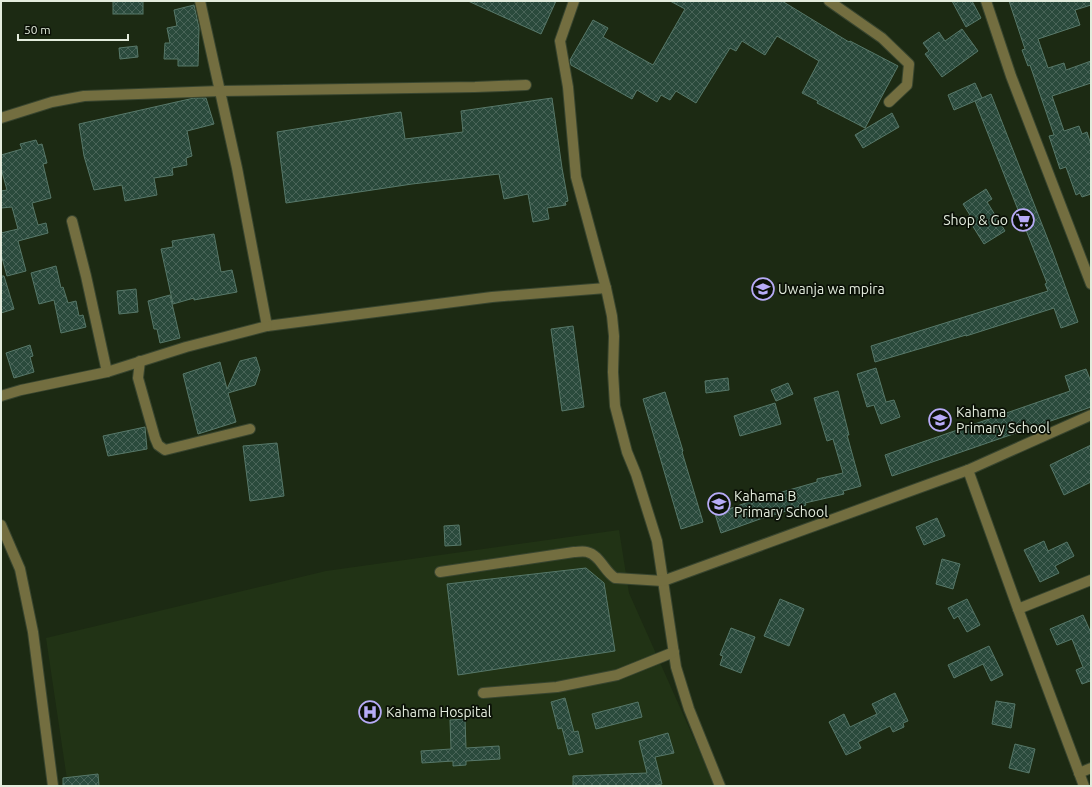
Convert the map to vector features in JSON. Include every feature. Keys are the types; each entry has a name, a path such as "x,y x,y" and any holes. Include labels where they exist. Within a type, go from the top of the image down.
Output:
{"street":[{"path":"200,1 237,168 267,326"},
{"path":"574,1 560,41 568,87 576,177 606,288 614,336 613,372 615,406 627,452 636,474 655,534 676,667 689,709 720,786"},
{"path":"829,1 882,38 909,64 907,85 889,102"},
{"path":"986,1 1011,76 1091,284"},
{"path":"1,118 52,102 84,96 220,91 526,86"},
{"path":"72,221 86,276 107,372"},
{"path":"1,396 21,390 107,372 186,347 267,326 492,297 606,288"},
{"path":"140,361 138,378 155,438 158,445 165,450 250,429"},
{"path":"440,572 574,552 587,552 595,555 610,575 615,578 662,581 968,470 1091,415"},
{"path":"968,470 1084,786"},
{"path":"1,525 20,570 33,632 54,786"},
{"path":"1018,608 1091,580"},
{"path":"484,693 557,687 617,675 674,652"},
{"path":"1079,773 1091,768"}],"shaded area":[{"name":"Kahama Hospital","path":"619,530 629,593 715,786 68,786 46,638 326,571"}],"building":[{"path":"113,1 143,1 143,14 113,14"},
{"path":"468,1 556,1 541,34"},
{"path":"670,1 782,1 849,42 850,41 898,66 865,128 817,103 818,101 802,93 819,61 777,36 765,55 742,41 736,51 730,48 696,103 676,91 670,100 661,95 657,102 637,90 632,99 571,65 570,60 593,20 608,28 603,37 653,65 685,9"},
{"path":"952,1 972,1 981,18 966,27"},
{"path":"1009,1 1091,1 1091,5 1075,10 1080,25 1038,39 1048,68 1064,63 1066,70 1091,61 1091,83 1052,96 1064,131 1079,126 1082,134 1087,132 1091,145 1091,194 1082,197 1080,193 1076,195 1066,167 1060,169 1049,136 1054,135 1030,65 1028,66 1022,50 1025,49"},
{"path":"194,5 199,28 198,66 178,66 178,59 164,59 165,43 170,43 167,28 177,26 174,10"},
{"path":"962,29 978,51 942,77 925,54 929,51 923,43 939,32 945,41"},
{"path":"137,46 138,57 120,59 119,48"},
{"path":"975,83 982,98 954,110 948,95"},
{"path":"991,94 1052,250 1078,322 1061,328 1054,308 966,336 875,362 871,346 1048,291 1045,284 1047,283 975,101"},
{"path":"194,98 206,98 214,124 187,131 192,156 186,158 187,165 172,168 173,175 154,178 157,195 125,201 122,185 94,190 84,156 79,124"},
{"path":"552,98 568,201 565,202 566,205 547,208 549,219 533,222 528,194 504,199 499,174 412,184 286,203 277,132 401,112 405,139 463,132 461,111"},
{"path":"892,113 899,127 863,148 855,135"},
{"path":"36,140 38,145 42,144 47,163 43,164 51,198 32,203 38,225 46,223 48,233 18,241 26,271 7,276 1,254 1,233 18,229 12,207 1,208 1,191 7,190 1,168 1,155 22,149 20,144"},
{"path":"986,189 992,199 987,202 1005,231 984,244 967,217 970,215 963,204"},
{"path":"214,234 221,272 232,270 237,292 194,300 194,298 173,304 161,249 173,247 172,241"},
{"path":"56,266 61,288 63,287 68,303 76,301 79,316 83,315 86,327 61,333 54,300 39,304 31,273"},
{"path":"1,276 4,276 14,309 1,313"},
{"path":"136,289 138,312 119,314 117,291"},
{"path":"170,295 180,338 160,343 157,329 154,329 148,301"},
{"path":"573,326 584,407 562,411 551,329"},
{"path":"30,345 33,356 30,357 34,372 14,378 6,353"},
{"path":"256,357 260,370 255,385 228,393 236,422 198,434 183,374 220,362 227,389 240,361"},
{"path":"876,368 886,402 894,400 900,417 881,424 874,405 867,407 857,374"},
{"path":"1086,369 1091,382 1091,407 892,476 885,455 1070,391 1065,376"},
{"path":"728,378 729,390 706,393 705,381"},
{"path":"788,383 793,394 776,401 771,390"},
{"path":"838,391 849,435 847,435 861,486 843,491 844,494 805,503 806,505 721,533 715,514 754,500 817,482 817,479 843,473 833,439 827,441 814,398"},
{"path":"665,392 703,522 681,529 643,399"},
{"path":"775,403 781,424 740,436 734,416"},
{"path":"145,427 147,449 108,456 103,436"},
{"path":"277,443 284,496 250,501 243,446"},
{"path":"1091,445 1091,482 1064,495 1050,465"},
{"path":"937,518 945,536 924,545 916,527"},
{"path":"459,525 461,545 445,546 444,526"},
{"path":"1044,541 1048,551 1067,542 1074,556 1055,566 1059,573 1040,582 1024,550"},
{"path":"942,559 960,564 953,589 936,584"},
{"path":"586,568 604,583 615,651 458,675 447,584"},
{"path":"780,599 804,609 789,646 764,636"},
{"path":"967,599 980,625 967,632 958,616 954,619 948,608"},
{"path":"1083,615 1091,633 1091,684 1090,681 1082,684 1076,670 1083,667 1072,639 1057,645 1050,629"},
{"path":"731,628 755,637 741,673 720,665 723,656 720,655"},
{"path":"989,646 1003,675 991,681 983,664 954,678 948,665"},
{"path":"895,693 908,721 903,723 904,727 893,732 890,726 858,742 861,748 846,755 829,722 844,714 850,727 877,714 872,704"},
{"path":"565,698 574,732 578,731 583,752 569,755 562,728 558,729 551,702"},
{"path":"996,701 1015,704 1011,728 992,724"},
{"path":"638,702 642,717 596,729 592,714"},
{"path":"465,719 466,748 499,746 500,759 466,761 466,765 453,766 453,761 422,763 421,751 451,749 450,720"},
{"path":"668,733 674,753 655,757 662,784 652,786 573,786 573,776 647,773 639,741"},
{"path":"1015,744 1035,749 1029,773 1009,768"},
{"path":"98,774 99,786 63,786 63,778"}],"place":[{"name":"Shop & Go","path":"1023,220"},
{"name":"Uwanja wa mpira","path":"763,289"},
{"name":"Kahama Primary School","path":"940,420"},
{"name":"Kahama B Primary School","path":"719,504"},
{"name":"Kahama Hospital","path":"370,712"}]}
